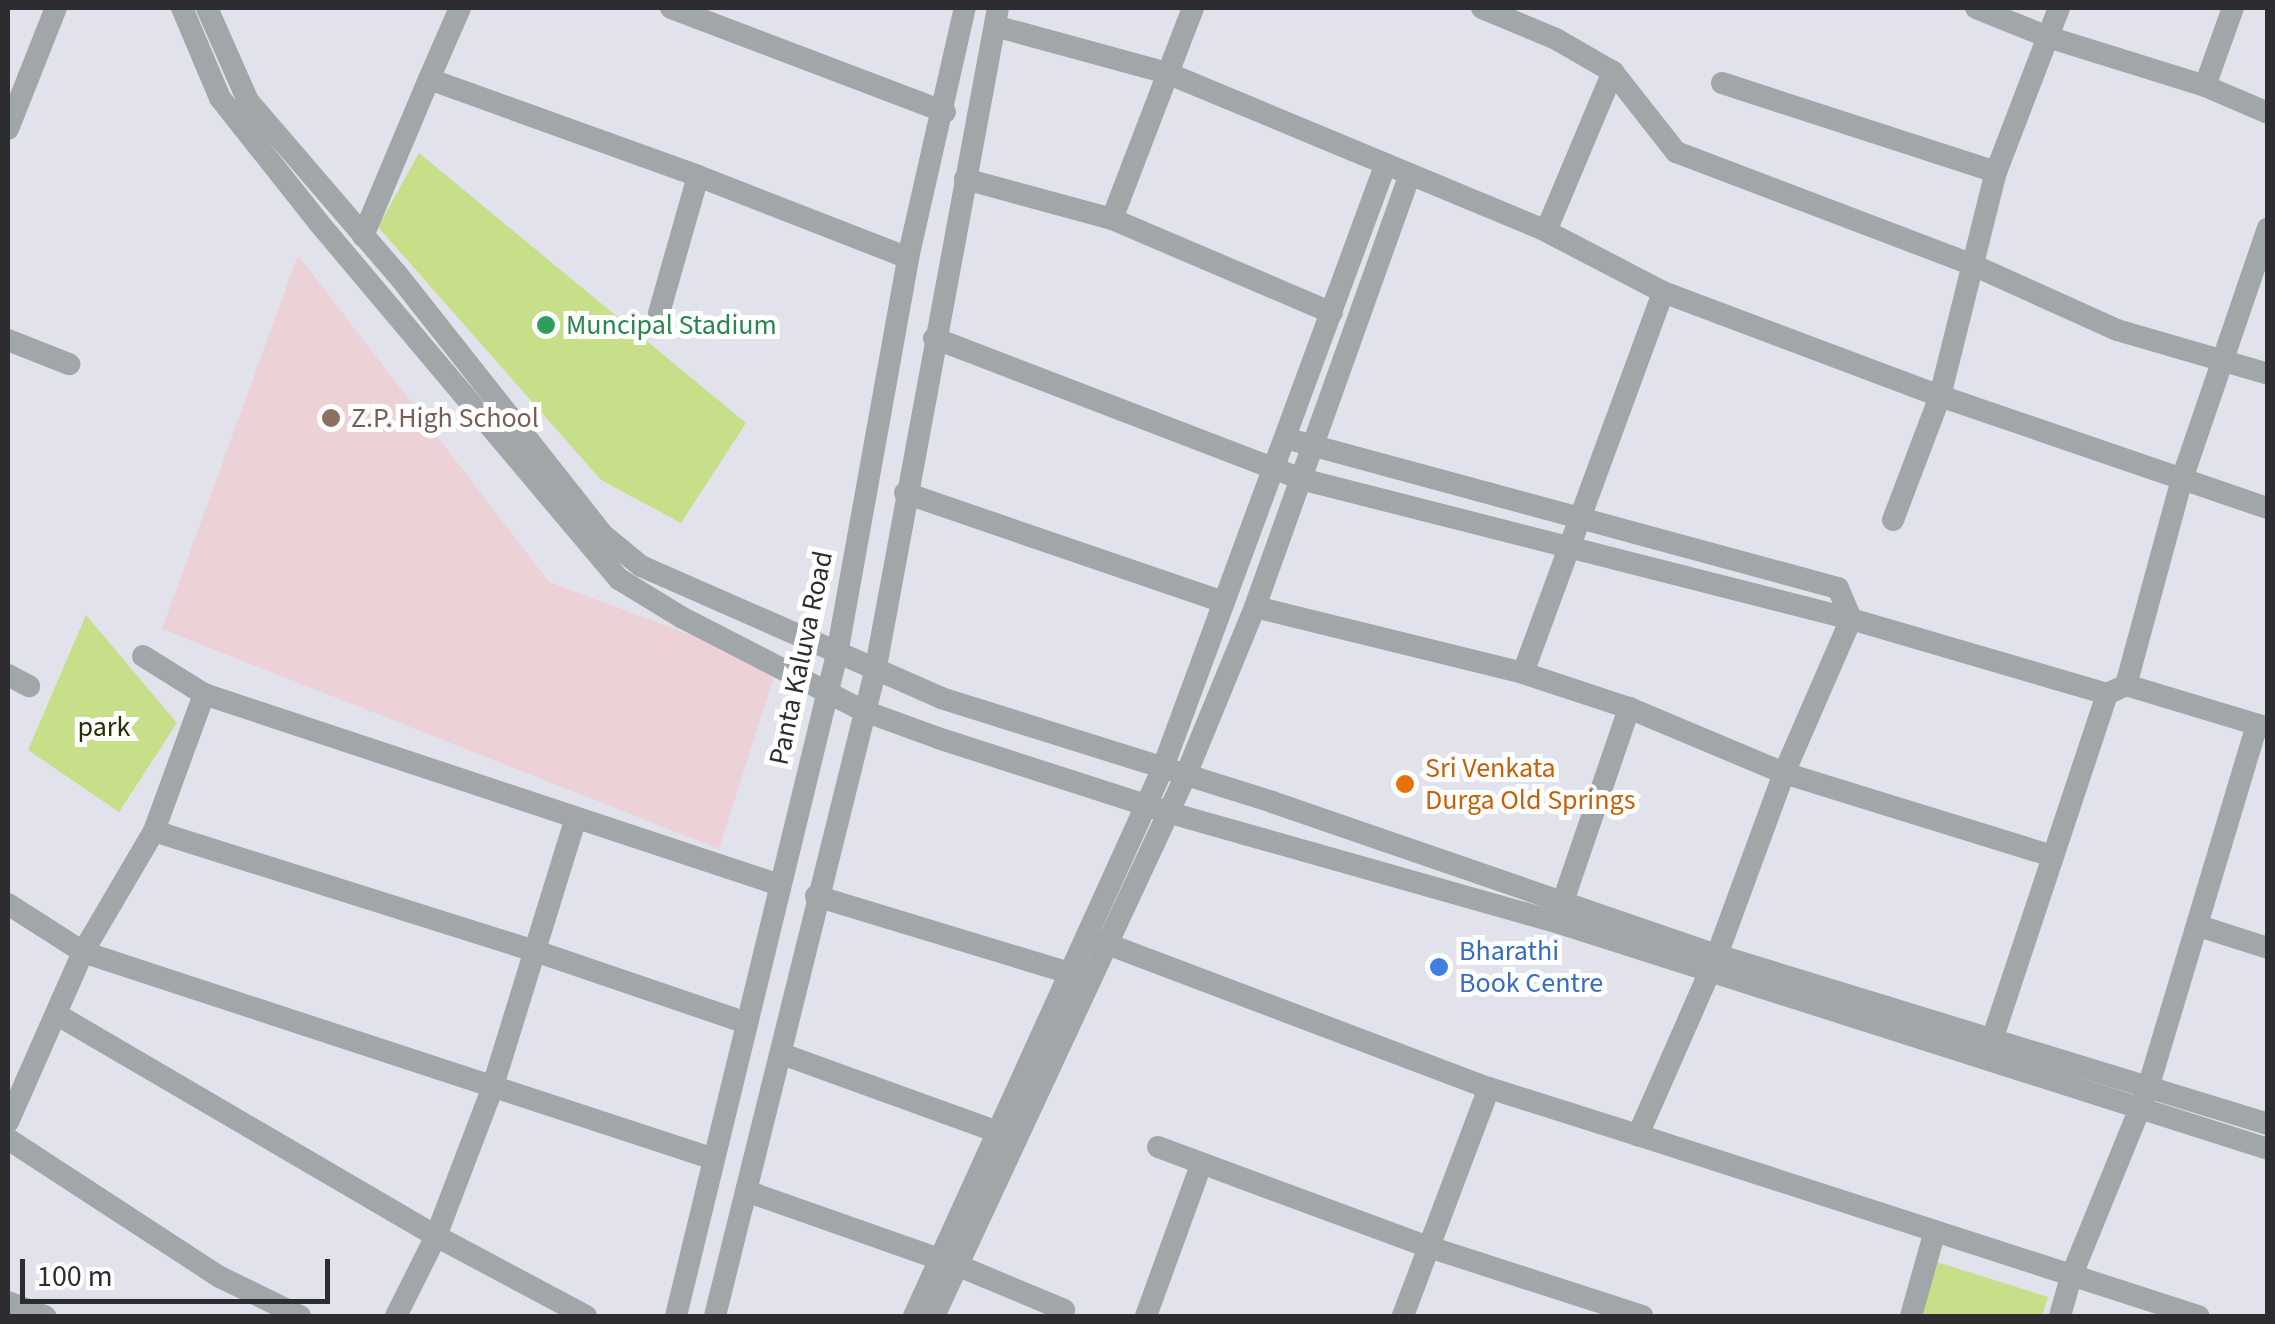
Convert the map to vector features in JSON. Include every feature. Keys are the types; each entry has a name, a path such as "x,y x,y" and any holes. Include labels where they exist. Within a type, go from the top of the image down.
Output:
{"street":[{"path":"8,129 56,8"},
{"path":"182,8 220,98 319,223 619,579 680,617 864,712 1157,808 1560,912"},
{"path":"207,8 248,101 363,236 602,534 641,566 874,672 941,698 1186,777 1713,963 2143,1098 2268,1148"},
{"path":"363,236 460,8"},
{"path":"674,8 945,112"},
{"name":"Panta Kaluva Road","path":"676,1316 837,654 908,258 945,112 965,8"},
{"path":"1112,219 1193,8"},
{"path":"1482,8 1556,38 1613,72 1676,152 1973,265 2117,330 2268,374"},
{"path":"1976,8 2048,37 2205,86 2268,113"},
{"path":"1893,520 1940,396 1996,172 2059,8"},
{"path":"2205,86 2233,8"},
{"path":"715,1316 749,1192 816,896 874,672 997,17 1167,73 1546,231 1663,292 1940,396 2181,482 2268,508"},
{"path":"1546,231 1613,72"},
{"path":"429,79 698,176 908,258"},
{"path":"1722,83 1996,172"},
{"path":"914,1316 951,1263 1157,808 1162,770 1385,166"},
{"path":"659,312 698,176"},
{"path":"1157,808 1186,777 1255,607 1410,177"},
{"path":"965,179 1112,219 1332,313"},
{"path":"1989,1047 2052,856 2116,689 2220,359 2258,282 2268,228"},
{"path":"1523,673 1582,522 1663,292"},
{"path":"934,338 1301,479 2262,727 2143,1098 2072,1276 2060,1316"},
{"path":"8,340 69,364"},
{"path":"1285,438 1582,522 1838,588 1851,619 1784,773 1713,963 1638,1135"},
{"path":"905,494 1224,602"},
{"path":"1255,607 1523,673 1628,708 1784,773 2052,856"},
{"path":"144,656 204,694 575,821 780,885"},
{"path":"8,676 29,686"},
{"path":"8,1120 84,952 154,831 204,694"},
{"path":"1560,912 1628,708"},
{"path":"396,1316 436,1236 492,1089 538,952 575,821"},
{"path":"154,831 538,952 747,1023"},
{"path":"816,896 1080,976"},
{"path":"8,904 84,952 714,1159"},
{"path":"2199,926 2268,948"},
{"path":"1096,940 1489,1088 2198,1316"},
{"path":"934,1316 1000,1132 1080,976"},
{"path":"56,1014 436,1236 586,1316"},
{"path":"782,1054 1000,1132"},
{"path":"1402,1316 1489,1088"},
{"path":"2143,1098 2268,1124"},
{"path":"8,1140 220,1277 300,1316"},
{"path":"1158,1147 1576,1306 1642,1316"},
{"path":"1146,1316 1202,1165"},
{"path":"749,1192 951,1263 1064,1310"},
{"path":"1911,1316 1934,1234"},
{"path":"8,1302 44,1316"}],"shaded area":[{"name":"Z.P. High School","path":"298,255 549,582 777,667 719,849 162,629"}],"green space":[{"name":"Muncipal Stadium","path":"419,153 746,423 681,523 601,480 378,227"},
{"name":"park","path":"86,615 177,723 119,812 28,750"},
{"path":"1934,1261 2048,1297 2042,1316 1919,1316"}],"place":[{"name":"Muncipal Stadium","path":"546,325"},
{"name":"Z.P. High School","path":"331,418"},
{"name":"Sri Venkata Durga Old Springs","path":"1405,784"},
{"name":"Bharathi Book Centre","path":"1439,967"}]}
